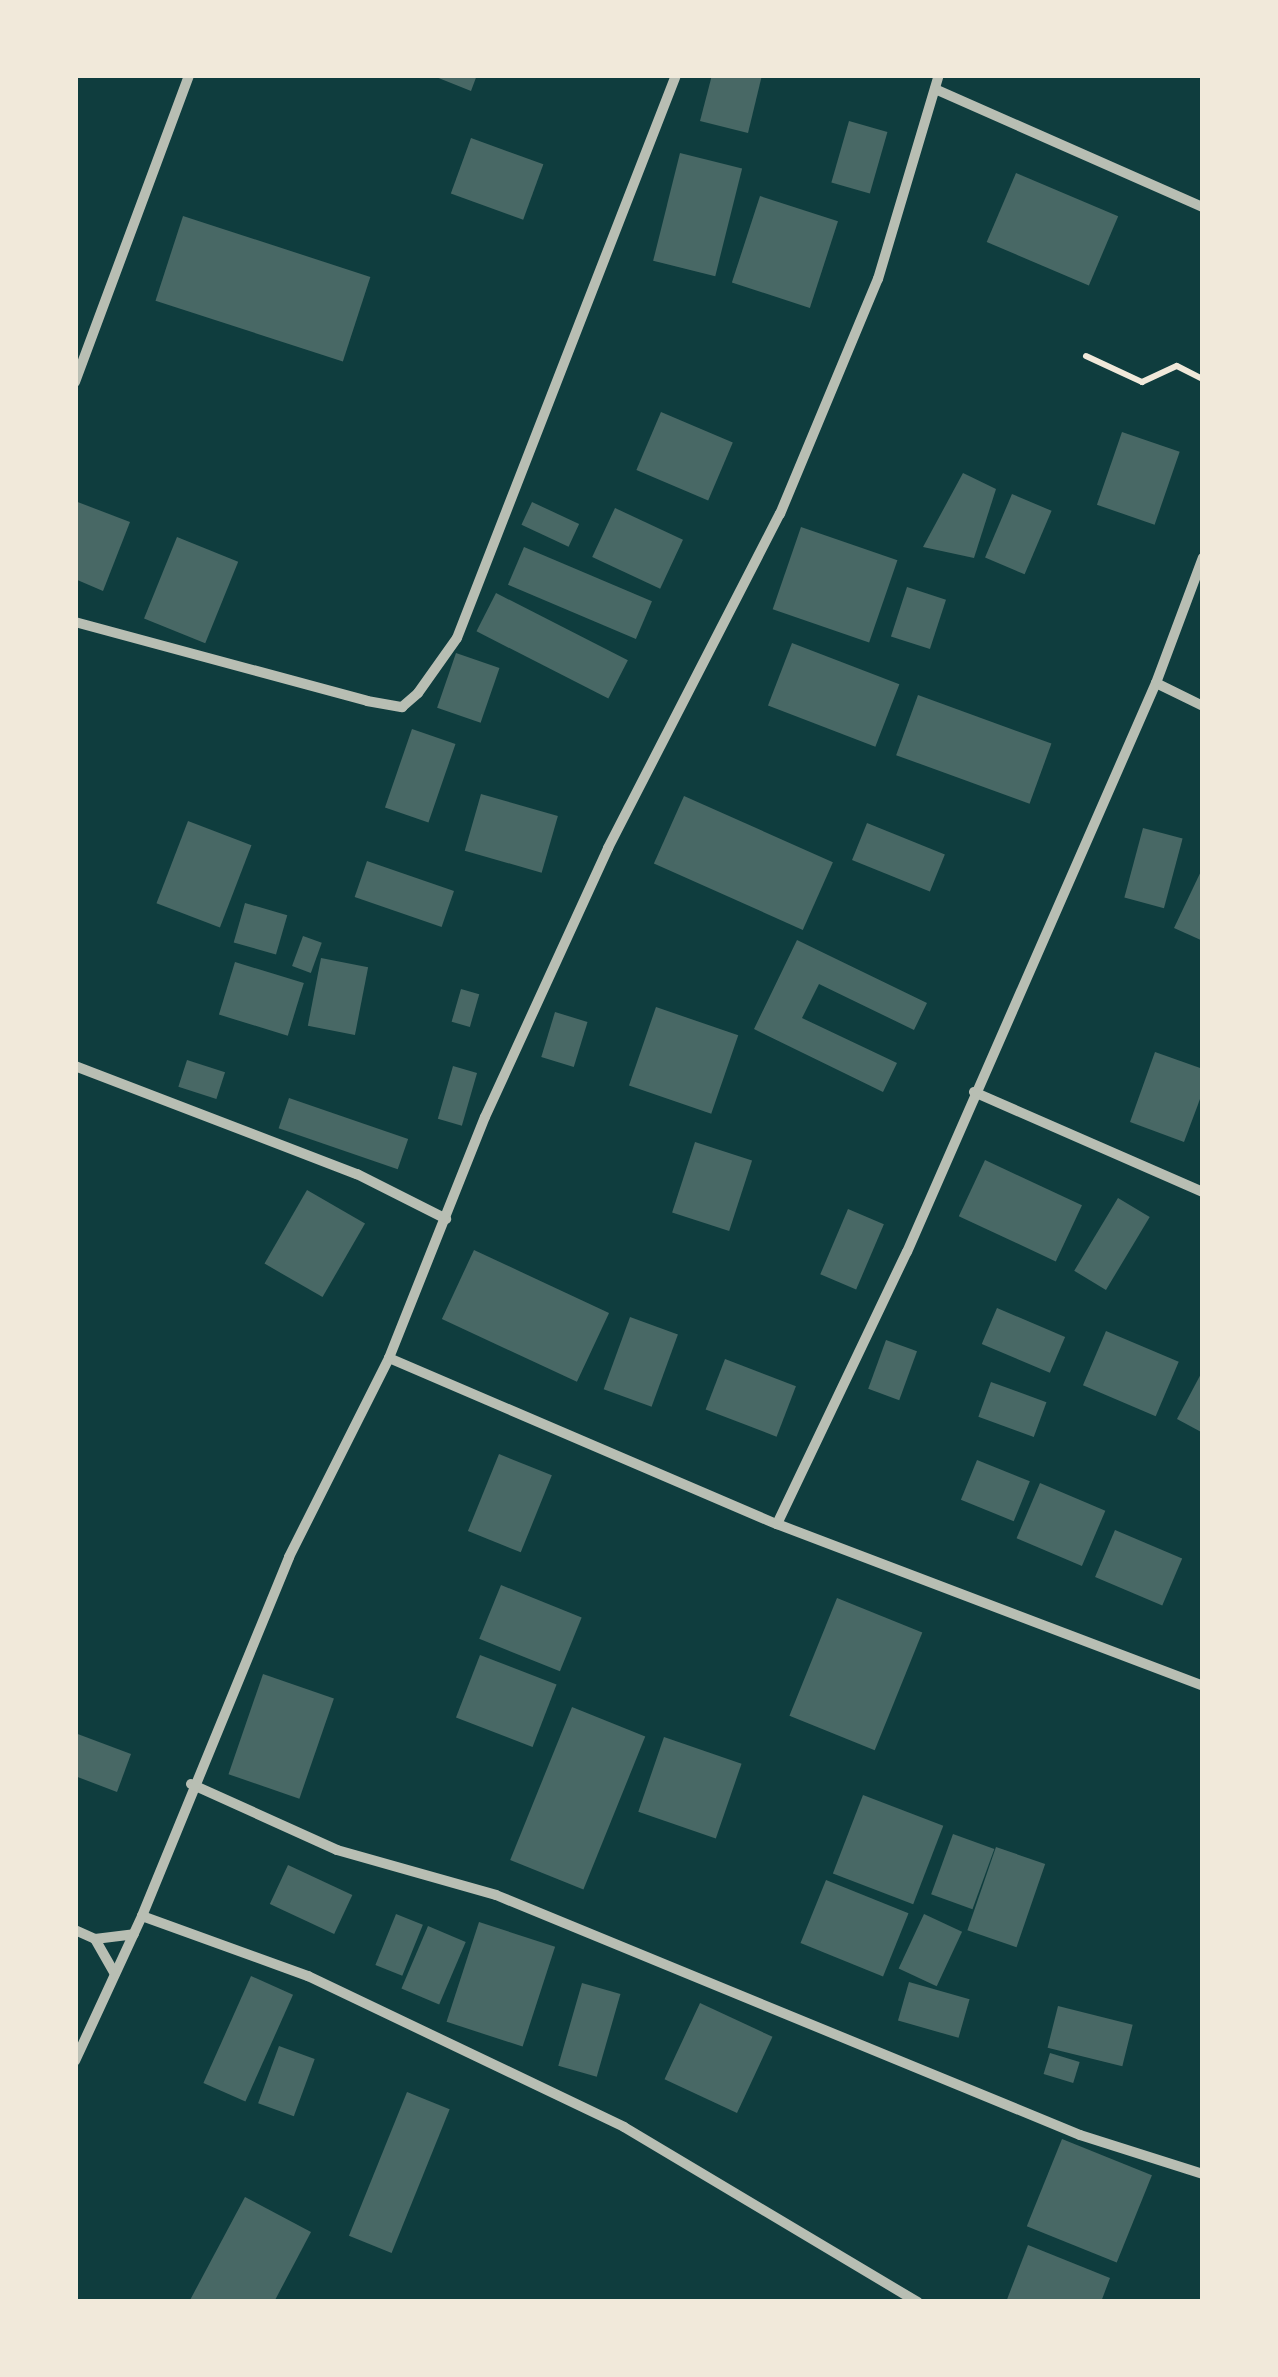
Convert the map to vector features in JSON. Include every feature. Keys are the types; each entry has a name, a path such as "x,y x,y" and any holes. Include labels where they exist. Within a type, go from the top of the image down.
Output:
{"street":[{"path":"75,382 189,75"},
{"path":"75,622 367,702 402,707 418,693 456,638 676,75"},
{"path":"75,2061 142,1916 191,1784 289,1557 390,1358 446,1218 608,848 780,514 878,279 939,75"},
{"path":"935,89 1203,207"},
{"path":"777,1524 907,1252 1156,683 1203,557"},
{"path":"1156,683 1203,706"},
{"path":"75,1066 357,1174 446,1218"},
{"path":"974,1092 1203,1192"},
{"path":"390,1358 777,1524 1203,1686"},
{"path":"191,1784 337,1850 496,1895 1080,2135 1203,2174"},
{"path":"142,1916 308,1976 624,2128 918,2302"},
{"path":"75,1930 95,1939 134,1934"},
{"path":"95,1939 116,1974"}],"path":[{"path":"1086,356 1142,382 1177,366 1203,379"}],"building":[{"path":"431,75 477,75 471,91"},
{"path":"712,75 762,75 748,133 700,121"},
{"path":"849,121 887,132 870,194 831,183"},
{"path":"471,138 543,164 523,220 451,193"},
{"path":"680,153 742,168 715,276 653,261"},
{"path":"1016,173 1118,216 1089,285 987,242"},
{"path":"760,196 838,221 810,308 732,283"},
{"path":"183,216 370,277 343,362 155,301"},
{"path":"661,412 733,442 708,500 636,470"},
{"path":"1122,432 1180,452 1155,525 1097,505"},
{"path":"963,473 996,489 974,558 923,547"},
{"path":"1012,494 1052,511 1025,574 985,558"},
{"path":"75,501 130,522 103,591 75,579"},
{"path":"532,502 579,524 569,547 521,525"},
{"path":"615,508 683,540 660,589 592,557"},
{"path":"801,527 897,560 869,642 773,609"},
{"path":"177,537 238,562 205,643 144,619"},
{"path":"524,547 652,601 636,639 508,585"},
{"path":"907,587 946,600 930,649 891,636"},
{"path":"496,593 628,660 608,699 476,631"},
{"path":"792,643 899,684 875,747 768,706"},
{"path":"456,653 499,668 481,723 437,708"},
{"path":"918,695 1051,744 1030,804 896,755"},
{"path":"412,729 455,744 428,822 385,807"},
{"path":"481,794 558,816 542,873 465,851"},
{"path":"684,796 833,862 803,930 654,864"},
{"path":"188,821 251,845 220,928 156,903"},
{"path":"867,823 945,854 930,892 852,860"},
{"path":"1143,828 1183,839 1164,908 1124,898"},
{"path":"367,861 454,891 442,927 355,897"},
{"path":"1203,867 1203,941 1174,928"},
{"path":"245,903 287,915 276,955 234,942"},
{"path":"303,936 322,943 311,973 292,966"},
{"path":"797,940 927,1003 914,1030 819,984 802,1018 897,1063 883,1092 754,1029"},
{"path":"321,958 368,967 355,1035 308,1026"},
{"path":"235,962 304,983 288,1036 219,1015"},
{"path":"461,989 479,994 470,1027 452,1022"},
{"path":"656,1007 738,1035 711,1114 629,1085"},
{"path":"555,1012 588,1022 574,1067 541,1057"},
{"path":"1155,1052 1203,1069 1203,1091 1184,1142 1130,1122"},
{"path":"187,1060 225,1072 216,1099 178,1087"},
{"path":"453,1066 477,1073 462,1126 438,1119"},
{"path":"289,1098 408,1139 398,1169 279,1128"},
{"path":"695,1142 752,1161 729,1231 672,1212"},
{"path":"985,1160 1082,1205 1056,1261 959,1216"},
{"path":"307,1190 365,1224 323,1297 264,1264"},
{"path":"1118,1198 1150,1217 1106,1290 1074,1271"},
{"path":"848,1209 884,1224 856,1290 820,1274"},
{"path":"474,1250 609,1313 577,1382 442,1319"},
{"path":"997,1308 1065,1337 1050,1373 982,1344"},
{"path":"630,1317 678,1334 652,1407 604,1389"},
{"path":"1106,1331 1179,1362 1156,1416 1083,1385"},
{"path":"886,1340 917,1351 899,1400 868,1389"},
{"path":"725,1359 796,1386 777,1437 706,1409"},
{"path":"1203,1370 1203,1433 1177,1419"},
{"path":"991,1382 1046,1402 1034,1437 978,1417"},
{"path":"499,1454 552,1475 521,1552 468,1531"},
{"path":"977,1460 1030,1481 1014,1521 961,1500"},
{"path":"1040,1483 1105,1511 1082,1566 1017,1538"},
{"path":"1115,1530 1182,1559 1162,1605 1095,1577"},
{"path":"501,1585 582,1618 560,1671 479,1639"},
{"path":"837,1598 922,1632 875,1750 789,1716"},
{"path":"480,1655 557,1684 533,1747 456,1718"},
{"path":"263,1674 334,1698 299,1799 228,1774"},
{"path":"572,1707 645,1737 583,1890 510,1860"},
{"path":"75,1733 131,1754 117,1792 75,1776"},
{"path":"664,1737 742,1764 716,1838 638,1812"},
{"path":"863,1795 943,1826 913,1904 833,1873"},
{"path":"953,1834 994,1849 972,1909 931,1894"},
{"path":"996,1847 1045,1864 1017,1947 967,1930"},
{"path":"288,1865 352,1895 334,1934 270,1904"},
{"path":"826,1880 909,1913 883,1976 801,1943"},
{"path":"396,1914 423,1925 402,1976 375,1965"},
{"path":"924,1914 962,1932 937,1986 899,1968"},
{"path":"479,1922 555,1947 523,2047 447,2022"},
{"path":"428,1926 466,1942 439,2005 401,1989"},
{"path":"251,1976 293,1995 245,2102 203,2083"},
{"path":"909,1982 970,1999 959,2038 898,2020"},
{"path":"582,1983 620,1994 597,2077 558,2066"},
{"path":"700,2003 773,2037 737,2113 665,2079"},
{"path":"1058,2006 1133,2025 1122,2066 1048,2048"},
{"path":"279,2046 315,2059 294,2116 258,2103"},
{"path":"1050,2053 1080,2062 1073,2083 1044,2074"},
{"path":"407,2092 450,2109 392,2253 349,2236"},
{"path":"1062,2139 1152,2175 1117,2262 1027,2226"},
{"path":"245,2197 311,2232 274,2302 189,2302"},
{"path":"1028,2245 1110,2278 1101,2302 1006,2302"}]}
